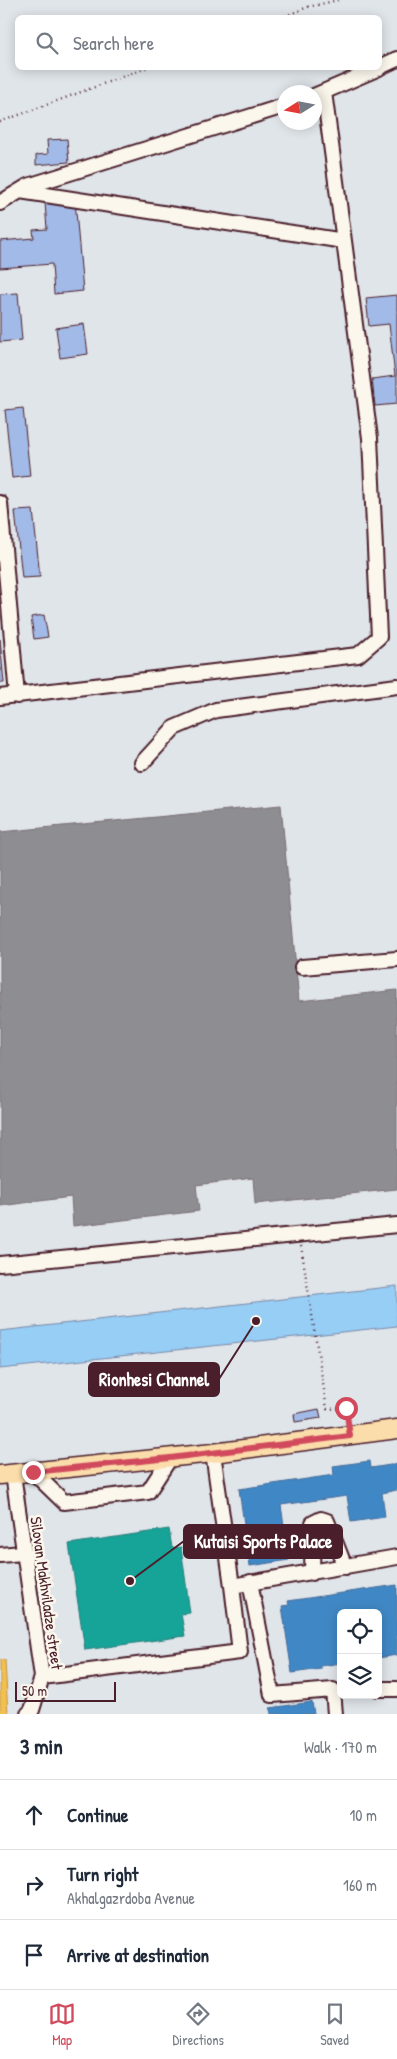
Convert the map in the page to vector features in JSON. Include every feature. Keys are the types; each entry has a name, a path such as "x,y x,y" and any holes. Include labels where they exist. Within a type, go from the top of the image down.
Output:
{"main road":[{"path":"6,1474 213,1453 350,1436 397,1428"}],"street":[{"path":"382,66 397,59"},
{"path":"322,93 372,70"},
{"path":"0,203 28,186 277,108"},
{"path":"0,698 358,655 380,637 370,438 344,241 322,112"},
{"path":"20,191 344,241"},
{"path":"0,503 17,696"},
{"path":"142,763 174,728 216,710 397,686"},
{"path":"302,967 397,959"},
{"path":"0,1264 397,1225"},
{"path":"42,1677 240,1652 213,1453"},
{"path":"33,1472 64,1502 148,1492 170,1458"},
{"name":"Silovan Makhviladze street","path":"6,1474 22,1553 42,1677 31,1713"},
{"path":"312,1573 313,1523 321,1519 327,1521 346,1567"},
{"path":"0,1555 22,1553"},
{"path":"232,1586 397,1557"},
{"path":"250,1582 272,1695 337,1690 335,1714"},
{"path":"382,1689 397,1689"}],"path":[{"path":"288,15 308,7 338,0"},
{"path":"0,122 141,70"},
{"path":"303,1262 320,1356 327,1409 346,1408 350,1436"}],"water":[{"path":"397,1286 397,1326 0,1369 0,1331"}],"building: Homes":[{"path":"0,1660 5,1660 8,1714 0,1714"}],"building: Schools":[{"path":"370,1461 371,1468 397,1464 397,1490 382,1493 385,1517 351,1522 347,1496 281,1505 289,1560 250,1566 239,1489 334,1475 333,1466"},
{"path":"397,1585 397,1655 382,1657 382,1609 337,1609 337,1664 321,1666 321,1669 292,1673 282,1606 289,1605 288,1601"},
{"path":"312,1702 314,1714 271,1714 270,1708"}],"building: Public":[{"path":"169,1529 172,1548 181,1547 190,1613 181,1614 185,1636 85,1650 69,1544"}],"building: Industry":[{"path":"281,805 299,1001 397,990 397,1189 255,1204 253,1178 196,1185 199,1211 73,1226 71,1197 0,1206 0,832"}],"building: Other":[{"path":"67,139 69,162 36,165 36,155 48,154 47,140"},
{"path":"75,200 83,291 54,294 52,264 0,268 0,241 34,238 33,230 47,229 45,203"},
{"path":"18,293 22,340 0,342 0,294"},
{"path":"397,295 397,404 375,406 372,379 395,376 389,324 369,326 366,298"},
{"path":"84,324 88,354 60,358 56,328"},
{"path":"23,408 30,476 12,478 5,410"},
{"path":"33,510 40,577 22,578 15,511"},
{"path":"44,615 48,637 34,639 31,617"},
{"path":"0,639 4,683 0,683"},
{"path":"319,1409 321,1418 295,1422 294,1414"}],"place":[{"name":"Rionhesi Channel","path":"256,1321"},
{"name":"Kutaisi Sports Palace","path":"130,1581"}],"route":[{"path":"33,1472 170,1458 350,1436 346,1408"}]}
